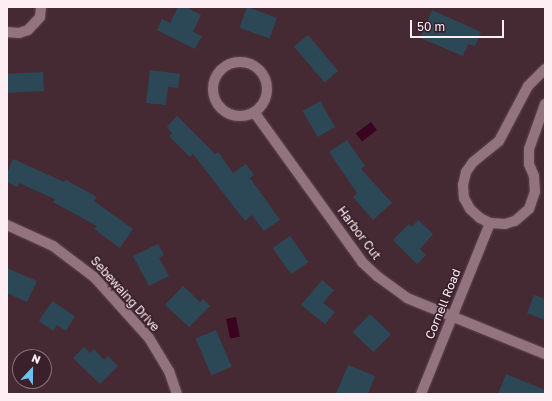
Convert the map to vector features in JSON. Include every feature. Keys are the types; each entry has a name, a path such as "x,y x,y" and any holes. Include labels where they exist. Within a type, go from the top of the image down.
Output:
{"street":[{"path":"7,32 19,33 28,30 40,17 42,7"},
{"path":"233,63 248,63 261,72 265,78 267,94 260,107 254,112 247,115 231,115 224,111 215,99 213,84 216,77 226,66 233,63"},
{"path":"545,69 528,86 499,141 473,162 464,178 463,192 466,204 473,214 490,223 515,221 524,215 534,199 535,184 528,157 545,104"},
{"name":"Harbor Cut","path":"254,112 362,262 386,283 407,298 545,354"},
{"name":"Cornell Road","path":"421,394 490,223"},
{"name":"Sebewaing Drive","path":"7,225 53,246 94,277 149,338 169,371 177,394"}],"shaded area":[{"path":"371,122 377,130 362,141 356,133"},
{"path":"236,317 240,337 230,339 226,319"}],"building":[{"path":"178,7 186,7 201,15 193,32 202,36 195,49 157,30 162,19 170,23"},
{"path":"247,7 277,18 270,39 239,28"},
{"path":"432,10 481,32 475,46 468,44 463,56 420,38"},
{"path":"308,35 338,71 324,83 294,47"},
{"path":"150,70 180,74 178,88 168,87 166,105 146,103"},
{"path":"43,72 44,91 8,93 7,74"},
{"path":"320,101 335,127 318,137 303,111"},
{"path":"177,116 215,154 218,152 233,173 246,164 254,175 250,178 280,220 264,231 252,215 245,221 193,154 190,157 169,136 172,133 167,127"},
{"path":"347,140 365,166 361,169 392,203 373,220 353,197 357,193 329,152"},
{"path":"13,159 64,182 66,180 97,197 94,201 133,229 120,248 94,229 97,226 53,202 55,199 19,183 17,187 7,182 7,173"},
{"path":"418,220 433,234 420,249 426,255 417,264 393,240 409,224 412,227"},
{"path":"290,236 308,262 291,274 273,248"},
{"path":"158,244 164,255 159,258 169,276 149,286 133,256"},
{"path":"7,268 37,281 27,302 7,293"},
{"path":"322,280 334,290 323,303 335,312 325,324 301,305"},
{"path":"183,286 200,302 203,299 210,306 189,327 165,305"},
{"path":"534,295 545,299 545,320 527,313"},
{"path":"52,301 75,316 66,331 57,325 53,331 39,321"},
{"path":"370,314 391,334 373,352 353,332"},
{"path":"216,330 232,367 211,375 196,339"},
{"path":"84,347 90,353 94,349 104,360 108,356 118,366 100,384 73,358"},
{"path":"348,365 375,376 368,394 336,394"},
{"path":"506,374 545,390 545,394 498,394"}]}
